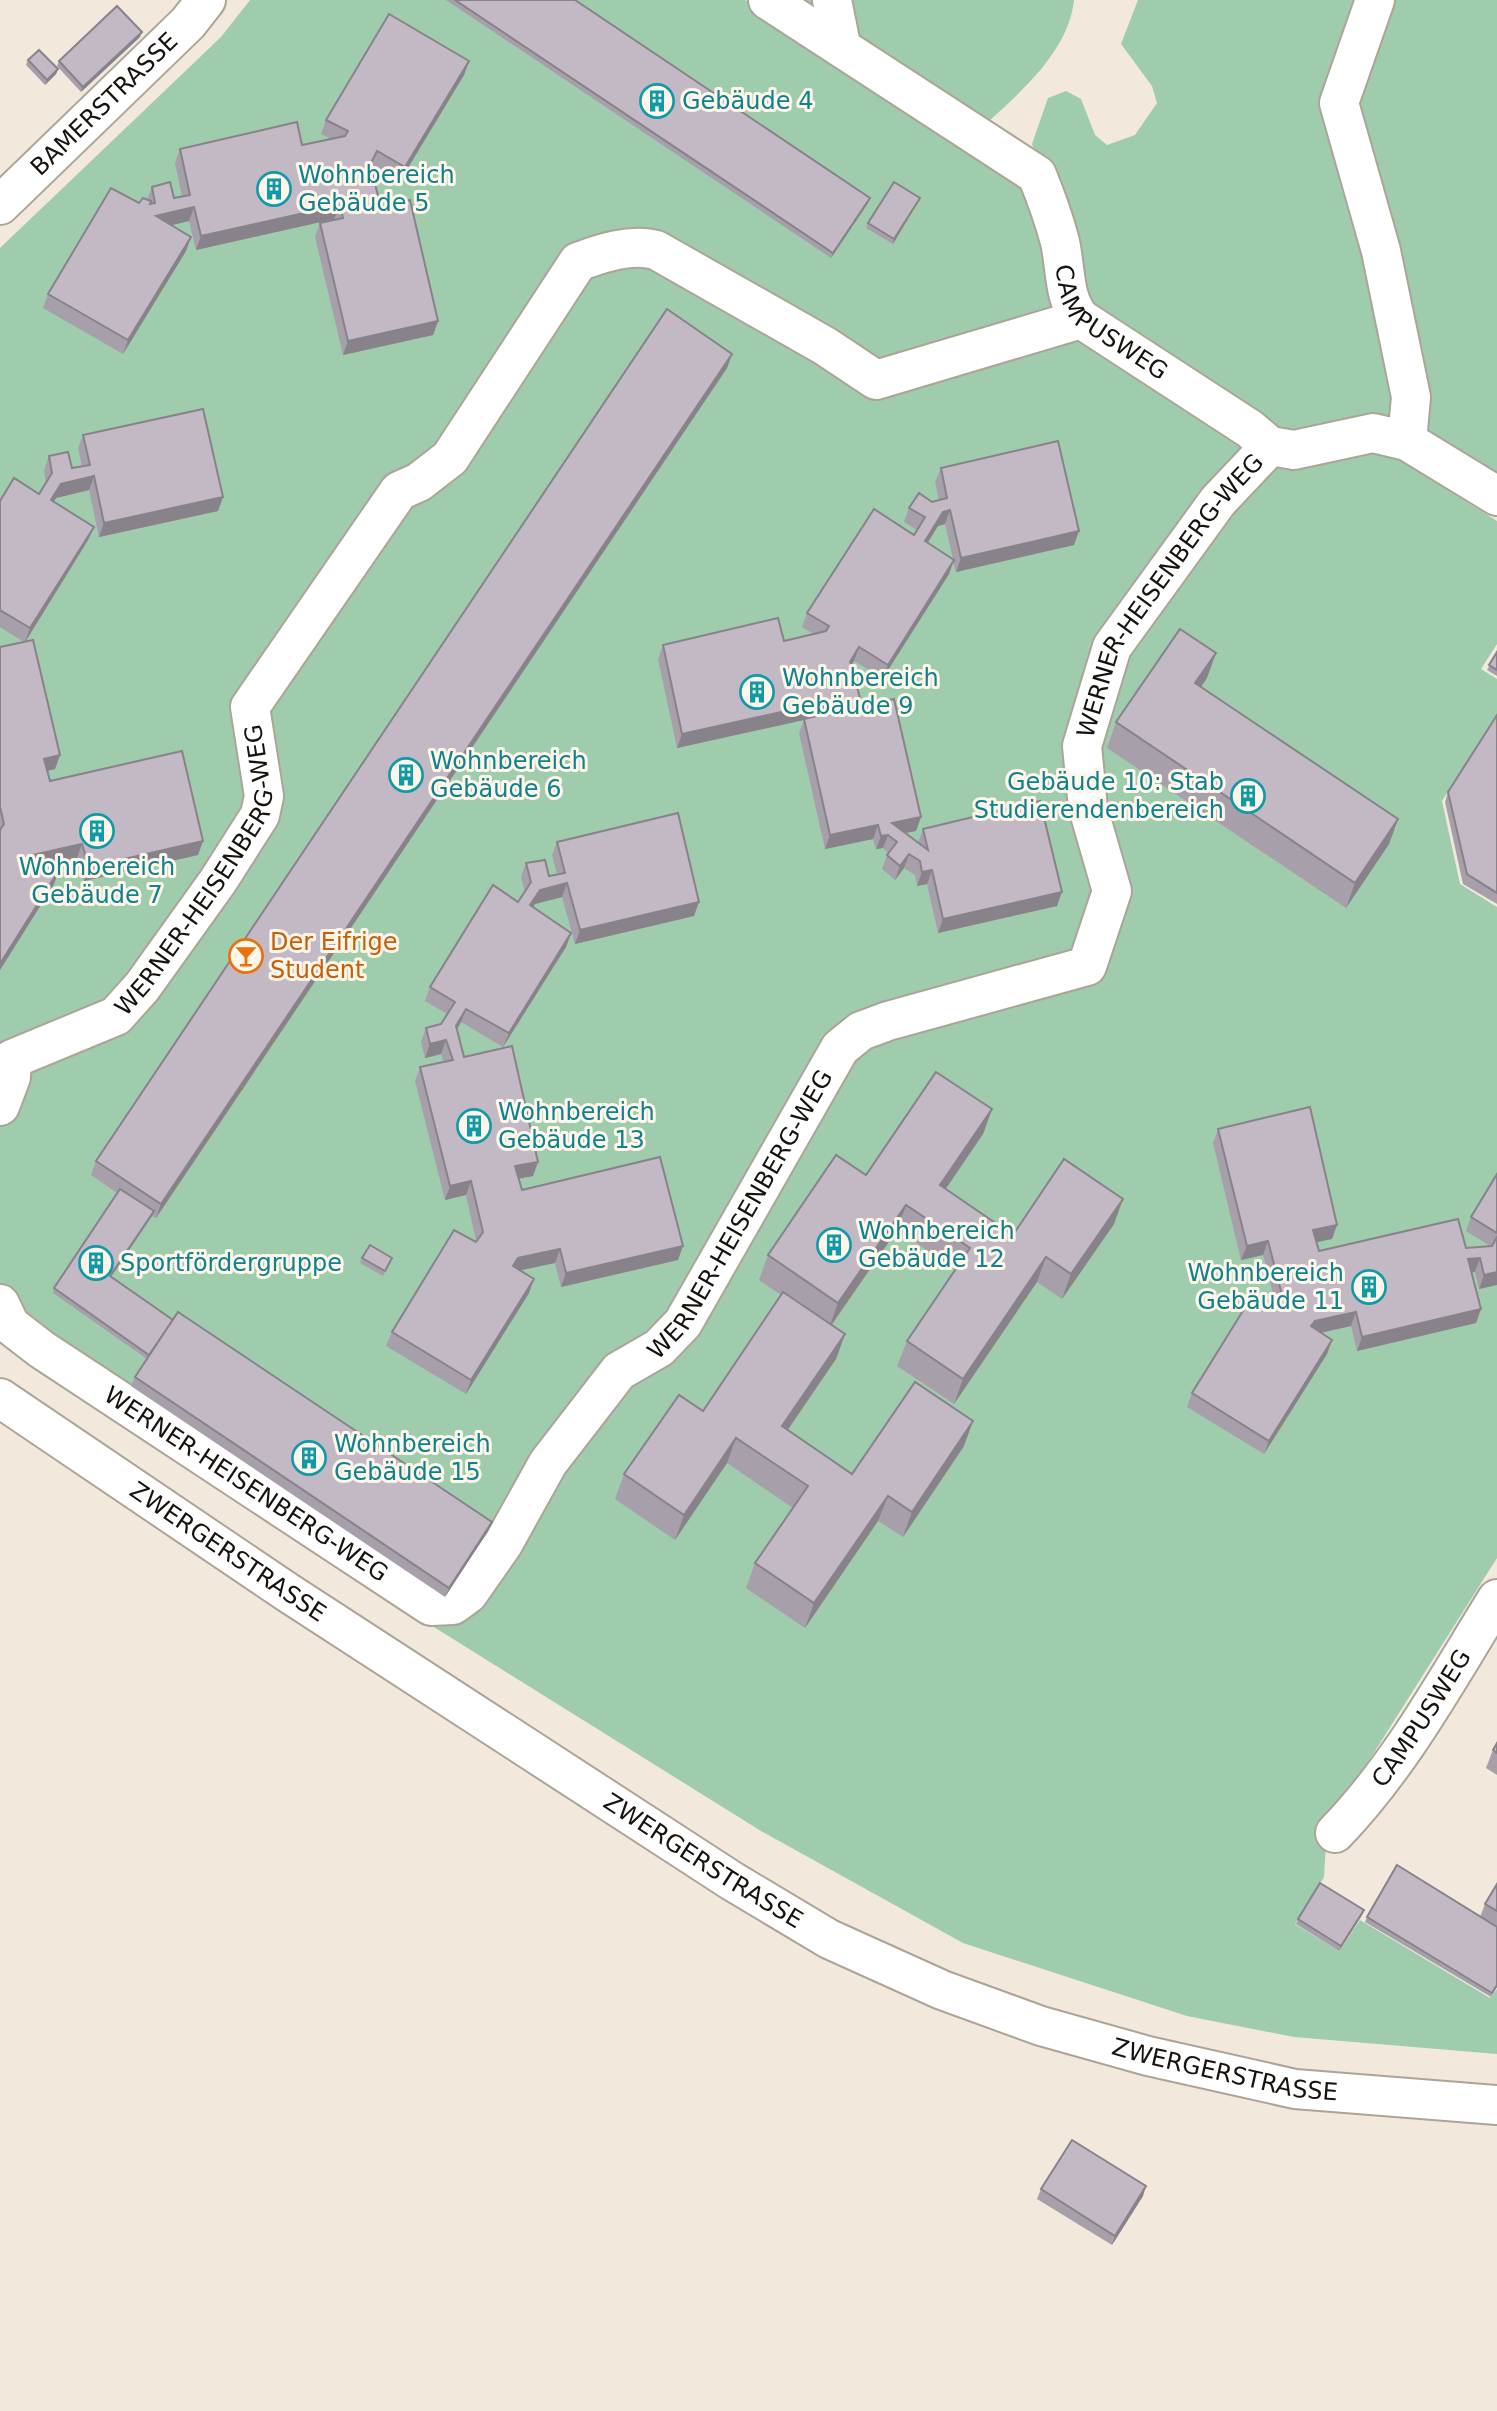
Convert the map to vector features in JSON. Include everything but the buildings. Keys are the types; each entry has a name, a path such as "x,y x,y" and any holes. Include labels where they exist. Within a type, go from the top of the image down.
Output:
{"street":[{"name":"BAMERSTRASSE","path":"0,205 188,23 206,0"},
{"name":"CAMPUSWEG","path":"768,0 1037,175 1057,232 1071,307 1081,319 1250,429 1270,446"},
{"path":"832,0 841,45"},
{"path":"1375,0 1339,103 1381,251 1411,397 1407,441"},
{"name":"WERNER-HEISENBERG-WEG","path":"0,1106 11,1077 6,1055 116,1016 142,987 211,891 260,815 264,796 262,772 250,707 400,491 419,482 450,458 578,262 615,251 647,248 656,250 825,346 876,380 1081,319"},
{"path":"1270,446 1294,450 1373,433 1407,441 1497,496"},
{"name":"WERNER-HEISENBERG-WEG","path":"0,1304 10,1325 72,1369 431,1606 453,1605 475,1584 503,1544 548,1463 618,1371 659,1348 683,1323 840,1048 861,1031 888,1021 1087,966 1112,891 1088,808 1082,746 1112,647 1219,501 1270,446"},
{"name":"ZWERGERSTRASSE","path":"0,1398 287,1592 732,1881 829,1939 942,1990 1041,2026 1147,2056 1295,2089 1497,2105"},
{"name":"CAMPUSWEG","path":"1335,1833 1360,1807 1397,1757 1497,1600"}],"green space":[{"path":"250,0 745,0 1015,176 1029,198 1052,285 1222,425 1393,456 1497,521 1497,644 1481,669 1497,679 1497,716 1442,801 1460,884 1497,907 1497,1558 1356,1781 1326,1842 1324,1877 1295,1924 1339,1951 1360,1920 1490,1998 1497,1989 1497,2054 1294,2037 1187,2016 963,1943 761,1831 368,1586 0,1339 0,248 221,37"},
{"path":"785,0 1074,0 1070,18 1054,52 1029,83 987,123"},
{"path":"1138,0 1497,0 1497,481 1436,443 1284,434 1086,310 1032,144 1048,98 1066,91 1081,99 1095,135 1107,145 1135,135 1157,103 1152,86 1121,44"}],"place":[{"name":"Gebäude 4","path":"657,101"},
{"name":"Wohnbereich Gebäude 5","path":"274,189"},
{"name":"Wohnbereich Gebäude 9","path":"757,692"},
{"name":"Wohnbereich Gebäude 6","path":"406,775"},
{"name":"Gebäude 10: Stab Studierendenbereich","path":"1248,796"},
{"name":"Wohnbereich Gebäude 7","path":"97,831"},
{"name":"Der Eifrige Student","path":"246,956"},
{"name":"Wohnbereich Gebäude 13","path":"474,1126"},
{"name":"Wohnbereich Gebäude 12","path":"834,1245"},
{"name":"Sportfördergruppe","path":"96,1263"},
{"name":"Wohnbereich Gebäude 11","path":"1369,1287"},
{"name":"Wohnbereich Gebäude 15","path":"309,1458"}]}
